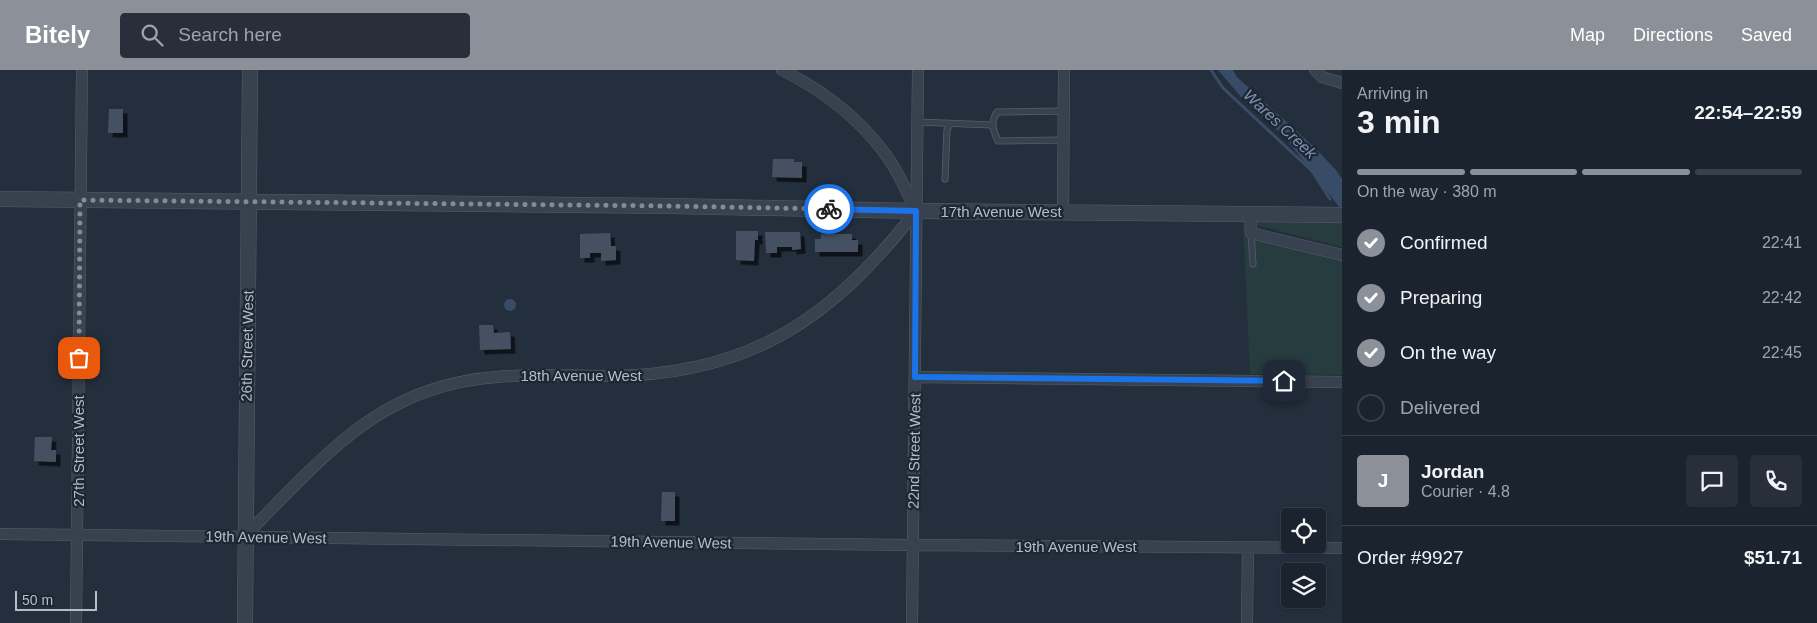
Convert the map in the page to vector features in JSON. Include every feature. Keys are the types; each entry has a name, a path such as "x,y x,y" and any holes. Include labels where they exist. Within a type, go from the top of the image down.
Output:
{"street":[{"name":"27th Street West","path":"76,623 82,70"},
{"name":"26th Street West","path":"245,623 250,70"},
{"path":"782,70 819,91 867,134 883,151 901,179 916,211"},
{"name":"22nd Street West","path":"912,623 918,70"},
{"path":"1063,211 1064,70"},
{"path":"1315,70 1322,77 1342,83"},
{"name":"17th Avenue West","path":"0,200 1342,215"},
{"name":"18th Avenue West","path":"245,536 342,440 377,415 427,391 452,383 513,375 612,376 674,372 719,361 755,349 802,323 840,294 887,247 916,211"},
{"path":"1250,215 1251,233 1342,255"},
{"path":"915,377 1342,382"},
{"name":"19th Avenue West","path":"0,534 1342,548"},
{"path":"1247,623 1248,547"}],"lane":[{"path":"1063,111 997,112 992,126 998,141 1064,140"},
{"path":"917,122 992,126"},
{"path":"945,179 947,130 950,124"},
{"path":"1251,233 1253,264"}],"green space":[{"path":"1243,221 1245,232 1342,260 1342,375 1250,374"},
{"path":"1255,221 1342,221 1342,247 1256,225"}],"water":[{"path":"1218,70 1233,70 1237,77 1314,147 1336,170 1342,179 1342,208 1340,208 1284,136 1242,98"},
{"path":"508,299 512,299 516,305 512,311 508,311 504,307 504,303"}],"building":[{"path":"109,109 123,109 123,133 108,133"},
{"path":"773,159 794,159 794,162 802,162 802,178 772,177"},
{"path":"736,231 758,231 758,240 755,240 754,261 736,260"},
{"path":"765,232 800,232 801,249 792,250 792,247 777,247 777,253 766,253"},
{"path":"610,233 611,246 616,246 616,260 601,261 601,253 590,253 590,258 580,258 580,234"},
{"path":"821,234 852,234 852,240 858,240 858,252 815,252 815,239 821,239"},
{"path":"479,325 493,325 494,333 510,332 511,349 480,350"},
{"path":"35,437 52,437 51,450 56,450 56,462 34,461"},
{"path":"662,492 675,492 675,521 661,521"}],"waterway":[{"name":"Wares Creek","path":"1211,70 1223,88 1312,171 1330,199"}],"way so far":[{"path":"79,358 80,200 829,209"}],"route":[{"path":"829,209 916,211 915,377 1284,381"}]}
